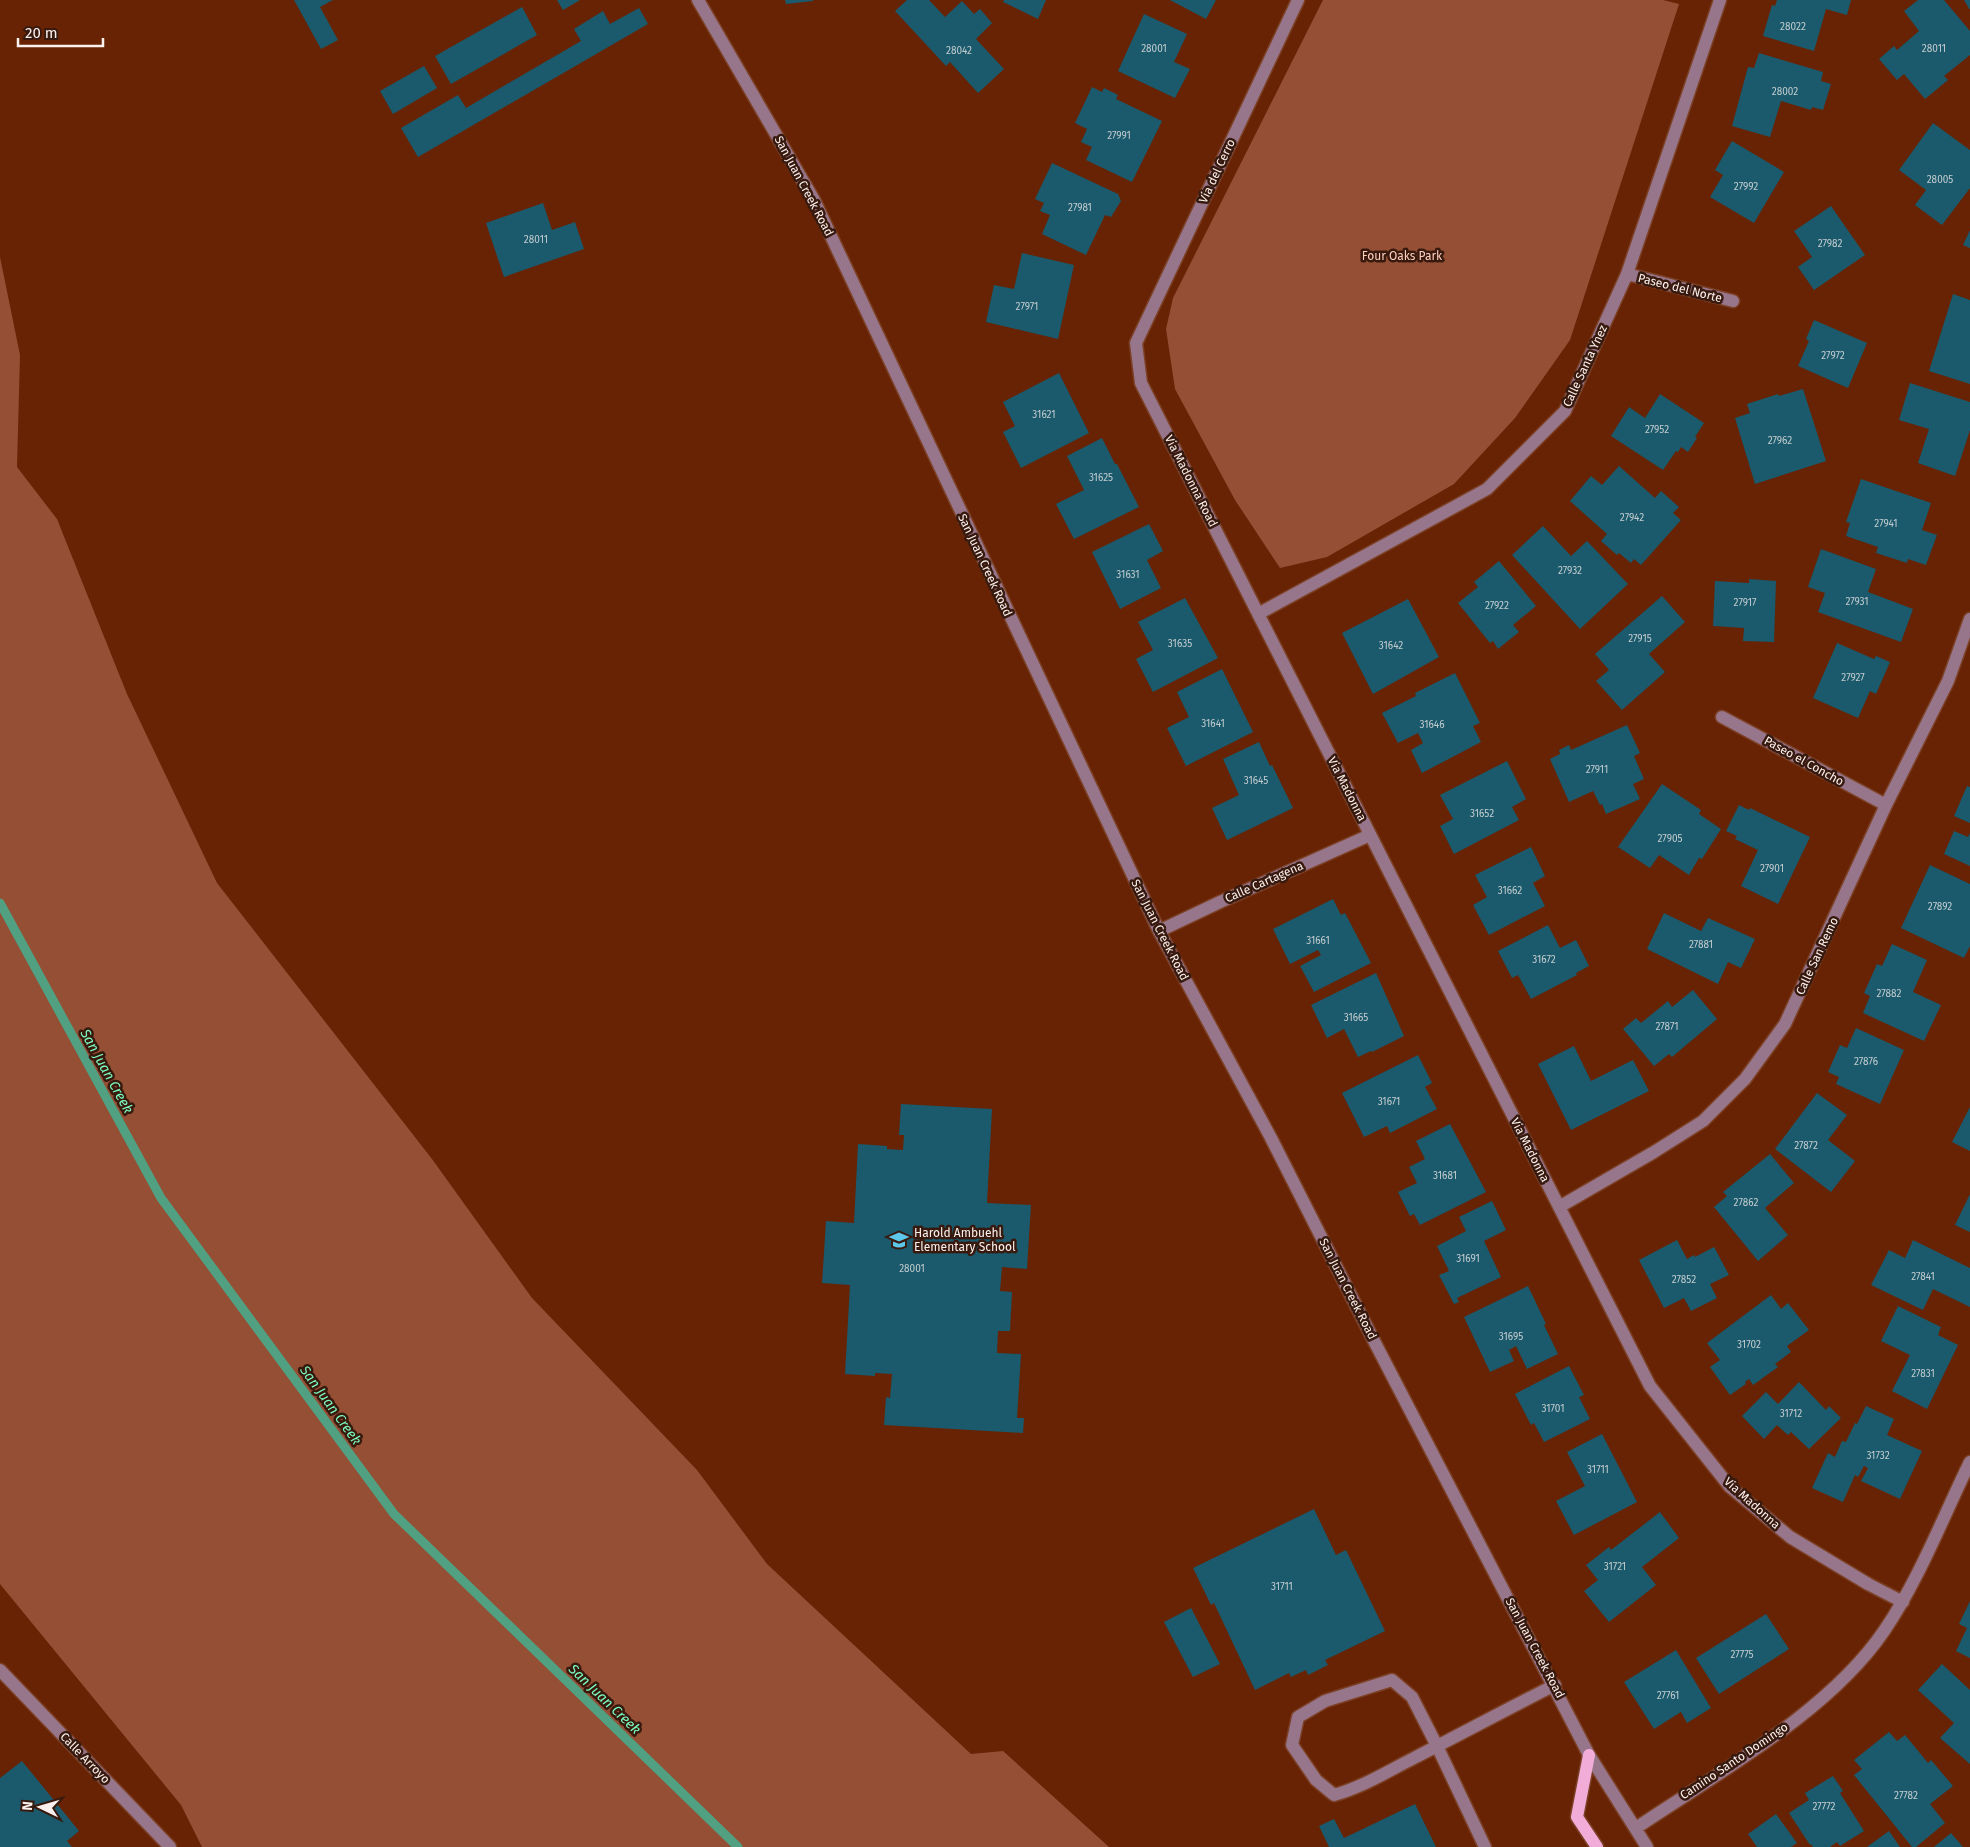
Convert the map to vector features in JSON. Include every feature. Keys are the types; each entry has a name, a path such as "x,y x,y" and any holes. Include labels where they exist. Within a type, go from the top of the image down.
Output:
{"main road":[{"path":"1589,1755 1577,1817 1596,1847"}],"street":[{"name":"San Juan Creek Road","path":"698,0 814,200 1159,931 1271,1138 1373,1339 1555,1685 1589,1755 1648,1847"},
{"name":"Via del Cerro","path":"1136,343 1298,0"},
{"name":"Calle Santa Ynez","path":"1258,614 1487,489 1565,411 1627,274 1720,0"},
{"name":"Paseo del Norte","path":"1627,274 1733,301"},
{"name":"Via Madonna Road","path":"1136,343 1141,383 1258,614"},
{"name":"Via Madonna","path":"1258,614 1650,1386 1730,1488 1790,1537 1868,1584 1903,1602"},
{"name":"Calle San Remo","path":"1559,1207 1703,1121 1746,1078 1785,1024 1886,806 1948,681 1970,619"},
{"name":"Paseo el Concho","path":"1722,717 1886,806"},
{"name":"Calle Cartagena","path":"1159,931 1370,835"},
{"name":"Camino Santo Domingo","path":"1636,1828 1760,1746 1827,1694 1865,1656 1903,1602 1970,1462"},
{"name":"Calle Arroyo","path":"0,1670 170,1847"},
{"path":"1484,1847 1437,1746 1412,1697 1392,1680 1325,1701 1298,1717 1292,1745 1316,1780 1334,1794 1352,1790 1437,1746 1484,1720 1555,1685"}],"green space":[{"name":"Four Oaks Park","path":"1323,0 1663,0 1679,4 1570,340 1515,418 1454,484 1327,557 1280,568 1235,500 1175,389 1166,329 1173,298"},
{"path":"0,257 20,355 17,467 57,519 127,694 217,883 432,1159 532,1298 697,1470 767,1564 971,1754 1003,1751 1109,1847 202,1847 181,1805 0,1584"}],"building":[{"path":"294,0 333,0 320,7 338,40 321,49"},
{"path":"557,0 580,0 563,10"},
{"path":"785,0 813,0 813,1 786,4"},
{"path":"907,0 929,0 945,17 962,1 974,14 980,9 992,23 976,39 1004,69 978,93 950,62 946,66 895,11"},
{"path":"1004,0 1046,0 1038,19 1003,2"},
{"path":"1170,0 1216,0 1206,19"},
{"path":"1777,0 1851,0 1847,15 1826,9 1814,51 1763,36 1772,5 1775,6"},
{"path":"1918,0 1944,0 1970,31 1970,55 1944,76 1948,80 1925,99 1904,74 1897,80 1879,59 1894,46 1897,50 1919,31 1904,11"},
{"path":"1964,0 1970,0 1970,10"},
{"path":"522,7 537,35 451,84 435,56"},
{"path":"639,8 648,24 418,157 401,128 458,95 466,108 581,41 574,29 603,11 610,24"},
{"path":"1144,14 1187,34 1174,62 1190,69 1175,98 1118,71"},
{"path":"1759,53 1823,72 1821,81 1831,84 1823,110 1812,107 1811,110 1781,101 1770,137 1732,126 1748,67 1754,68"},
{"path":"424,66 437,88 393,114 380,91"},
{"path":"1092,87 1102,92 1104,88 1118,95 1116,99 1162,121 1132,182 1086,160 1092,147 1081,142 1087,129 1075,123"},
{"path":"1933,123 1970,150 1970,188 1942,225 1915,205 1926,190 1899,170"},
{"path":"1732,141 1784,172 1754,223 1710,197 1723,175 1715,170"},
{"path":"1052,163 1118,194 1121,201 1111,217 1105,215 1086,255 1042,234 1050,215 1040,211 1044,203 1035,199"},
{"path":"543,203 552,230 575,222 584,249 504,277 486,223"},
{"path":"1831,206 1865,255 1814,290 1798,267 1812,257 1794,231"},
{"path":"1970,230 1970,248 1963,245"},
{"path":"1022,253 1074,265 1058,339 986,322 994,285 1014,289"},
{"path":"1953,294 1970,300 1970,384 1929,371"},
{"path":"1814,320 1867,343 1848,388 1798,366 1809,341 1806,339"},
{"path":"1059,373 1089,433 1021,468 1003,432 1015,426 1003,402"},
{"path":"1910,383 1970,402 1970,430 1955,476 1918,463 1929,429 1899,420"},
{"path":"1803,389 1826,461 1755,484 1735,418 1750,413 1747,404 1778,394 1779,396"},
{"path":"1660,394 1704,423 1688,452 1681,447 1663,470 1611,436 1629,407 1645,418"},
{"path":"1102,438 1139,507 1074,539 1056,504 1084,490 1067,456"},
{"path":"1619,466 1655,498 1661,491 1679,507 1673,513 1681,520 1641,565 1634,559 1631,563 1619,553 1617,555 1601,541 1607,534 1570,501 1591,476 1602,485"},
{"path":"1861,479 1931,503 1922,530 1937,535 1926,565 1908,559 1907,563 1876,553 1878,547 1846,536 1850,523 1846,522"},
{"path":"1149,524 1163,551 1147,560 1161,588 1120,609 1092,552"},
{"path":"1543,526 1571,556 1587,541 1628,584 1580,629 1512,555"},
{"path":"1821,549 1876,569 1868,592 1913,609 1901,642 1818,612 1825,593 1808,587"},
{"path":"1499,561 1536,606 1513,625 1519,632 1498,649 1493,641 1490,643 1458,603 1478,587 1474,582"},
{"path":"1749,579 1776,581 1774,642 1743,641 1744,628 1713,626 1715,581 1749,583"},
{"path":"1662,596 1685,622 1649,654 1665,672 1622,710 1596,681 1609,670 1595,654"},
{"path":"1185,598 1218,658 1153,692 1136,659 1153,650 1138,622"},
{"path":"1408,599 1439,657 1373,694 1342,633"},
{"path":"1837,643 1874,659 1876,656 1890,662 1876,694 1870,691 1858,718 1813,698"},
{"path":"1222,669 1253,732 1186,766 1167,728 1189,717 1177,692"},
{"path":"1455,673 1480,723 1473,726 1481,742 1422,773 1411,750 1423,743 1418,733 1398,743 1382,713 1416,696 1415,693"},
{"path":"1627,725 1640,753 1634,756 1644,779 1633,784 1640,799 1606,814 1593,791 1569,802 1550,759 1560,754 1559,750 1569,745 1571,750"},
{"path":"1259,742 1293,808 1227,840 1212,808 1239,795 1223,759"},
{"path":"1507,761 1526,799 1512,807 1519,820 1454,854 1440,826 1453,819 1440,795"},
{"path":"1662,784 1701,810 1699,814 1721,829 1702,859 1699,858 1689,875 1659,855 1650,868 1618,847"},
{"path":"1967,786 1970,787 1970,823 1954,816"},
{"path":"1739,805 1749,810 1750,808 1810,837 1778,904 1741,886 1758,850 1735,839 1737,836 1726,831"},
{"path":"1954,831 1968,837 1970,833 1970,866 1944,854"},
{"path":"1531,847 1545,876 1533,883 1545,906 1489,935 1473,905 1487,897 1475,875"},
{"path":"1930,865 1970,884 1970,946 1964,958 1901,928"},
{"path":"1333,899 1341,915 1345,913 1371,963 1314,992 1300,966 1321,955 1318,950 1290,964 1273,929"},
{"path":"1664,913 1701,931 1708,918 1755,939 1741,968 1728,962 1718,984 1647,949"},
{"path":"1548,925 1560,948 1576,940 1589,966 1576,973 1577,975 1531,999 1518,975 1512,978 1498,951"},
{"path":"1892,944 1927,960 1913,992 1941,1005 1924,1041 1863,1013 1870,996 1864,993 1877,964 1882,966"},
{"path":"1376,973 1404,1036 1358,1057 1344,1029 1327,1038 1311,1005"},
{"path":"1693,990 1717,1019 1672,1057 1669,1054 1654,1066 1623,1029 1636,1018 1641,1023 1668,1001 1672,1007"},
{"path":"1856,1028 1904,1050 1880,1104 1836,1084 1839,1077 1828,1072 1840,1045 1847,1048"},
{"path":"1574,1046 1591,1081 1633,1060 1649,1091 1571,1130 1538,1064"},
{"path":"1418,1055 1432,1083 1425,1087 1437,1109 1390,1133 1387,1126 1364,1137 1342,1093"},
{"path":"1817,1093 1847,1115 1828,1140 1855,1161 1831,1192 1775,1149"},
{"path":"901,1104 992,1109 987,1203 1031,1205 1027,1269 1002,1267 1000,1291 1012,1292 1010,1331 998,1331 997,1353 1021,1354 1017,1418 1024,1418 1023,1433 884,1425 886,1397 890,1398 892,1374 875,1373 875,1376 845,1374 850,1285 822,1283 826,1221 854,1223 858,1144 887,1146 887,1149 903,1150 904,1135 899,1135"},
{"path":"1970,1107 1970,1151 1952,1142"},
{"path":"1450,1124 1486,1192 1420,1225 1414,1214 1410,1216 1398,1192 1417,1183 1409,1167 1425,1159 1416,1141"},
{"path":"1770,1154 1794,1183 1765,1208 1788,1235 1758,1261 1714,1207 1727,1196 1723,1192"},
{"path":"1970,1194 1970,1232 1955,1225"},
{"path":"1492,1201 1506,1230 1484,1241 1501,1277 1457,1298 1459,1302 1454,1304 1439,1275 1449,1271 1437,1246 1466,1231 1459,1217"},
{"path":"1677,1240 1687,1259 1714,1247 1729,1275 1710,1284 1717,1298 1691,1311 1684,1298 1664,1308 1639,1260"},
{"path":"1913,1240 1970,1268 1970,1307 1933,1289 1923,1310 1871,1285 1889,1250 1905,1258"},
{"path":"1528,1286 1558,1354 1527,1369 1516,1346 1509,1350 1514,1361 1490,1372 1464,1317"},
{"path":"1771,1295 1781,1309 1788,1303 1809,1330 1787,1346 1791,1352 1775,1364 1778,1367 1753,1385 1749,1379 1745,1382 1746,1384 1730,1395 1710,1367 1720,1360 1707,1343"},
{"path":"1898,1306 1941,1327 1938,1335 1958,1345 1927,1409 1892,1391 1910,1355 1881,1341"},
{"path":"1569,1366 1584,1395 1579,1397 1590,1419 1544,1442 1534,1423 1531,1425 1515,1394"},
{"path":"1799,1382 1826,1410 1829,1406 1841,1418 1809,1449 1791,1432 1788,1435 1777,1425 1764,1439 1742,1416 1766,1392 1778,1404"},
{"path":"1866,1406 1894,1419 1887,1435 1922,1451 1900,1499 1861,1481 1868,1468 1864,1466 1858,1477 1855,1475 1843,1502 1812,1488 1828,1453 1835,1457 1842,1441 1846,1442"},
{"path":"1602,1434 1637,1502 1574,1535 1556,1501 1585,1486 1567,1452"},
{"path":"1314,1509 1336,1555 1346,1550 1385,1631 1325,1660 1328,1665 1308,1675 1306,1670 1291,1677 1289,1673 1255,1690 1214,1603 1211,1605 1193,1568"},
{"path":"1660,1512 1679,1538 1642,1567 1656,1585 1609,1622 1584,1591 1598,1580 1586,1565 1609,1547 1611,1550"},
{"path":"1970,1601 1970,1658 1956,1651 1967,1628 1959,1624"},
{"path":"1191,1608 1220,1664 1193,1677 1164,1622"},
{"path":"1766,1614 1789,1649 1719,1694 1696,1658"},
{"path":"1676,1650 1711,1708 1687,1723 1681,1712 1654,1729 1624,1682"},
{"path":"1942,1664 1970,1690 1970,1764 1940,1738 1954,1723 1918,1690"},
{"path":"1889,1732 1897,1741 1905,1735 1928,1763 1931,1760 1953,1786 1930,1804 1945,1823 1916,1847 1912,1847 1854,1775 1862,1769 1854,1760"},
{"path":"22,1761 79,1831 67,1841 72,1847 0,1847 0,1778"},
{"path":"1833,1776 1843,1791 1840,1793 1864,1831 1840,1846 1837,1842 1830,1847 1813,1847 1789,1813 1809,1800 1805,1793"},
{"path":"1415,1804 1436,1847 1329,1847 1319,1826 1334,1819 1344,1838"},
{"path":"1776,1814 1797,1843 1791,1847 1757,1847 1748,1834"},
{"path":"1889,1831 1900,1847 1867,1847"},
{"path":"1951,1833 1963,1847 1934,1847"}],"waterway":[{"name":"San Juan Creek","path":"0,903 161,1198 394,1514 738,1847"}],"place":[{"name":"Harold Ambuehl Elementary School","path":"899,1240"}]}
